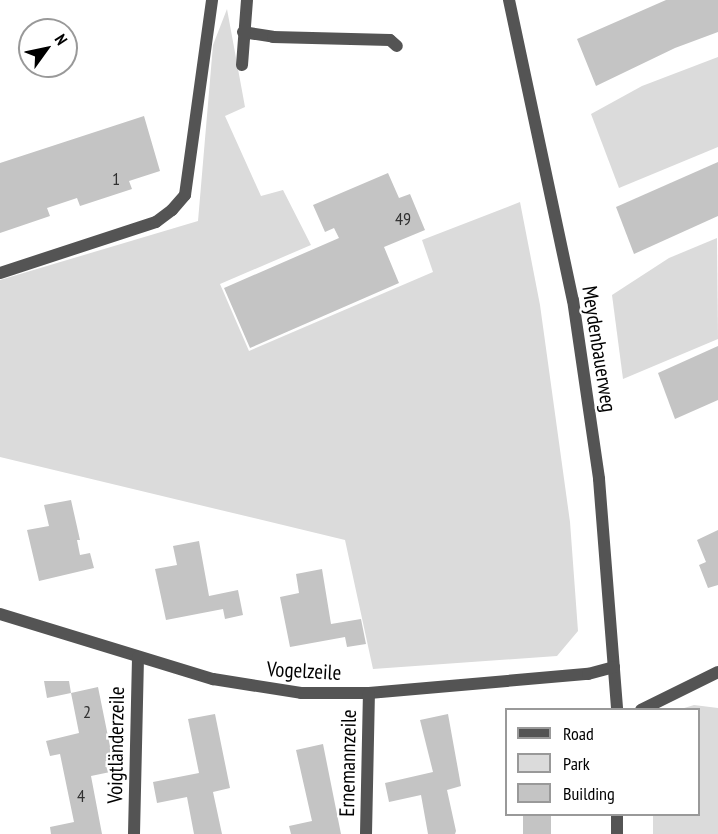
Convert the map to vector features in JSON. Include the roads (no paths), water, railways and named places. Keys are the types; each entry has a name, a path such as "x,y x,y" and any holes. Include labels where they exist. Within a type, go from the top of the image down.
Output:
{"street":[{"path":"0,273 156,222 172,210 185,195 212,0"},
{"path":"242,65 247,0"},
{"name":"Meydenbauerweg","path":"509,0 573,300 599,479 617,708"},
{"path":"243,32 273,37 390,40 397,46"},
{"name":"Vogelzeile","path":"0,614 138,657 253,687 301,693 369,693 588,674 614,667"},
{"name":"Voigtländerzeile","path":"134,834 138,657"},
{"path":"645,708 718,672"},
{"name":"Ernemannzeile","path":"366,834 369,693"},
{"path":"617,816 617,834"}]}
